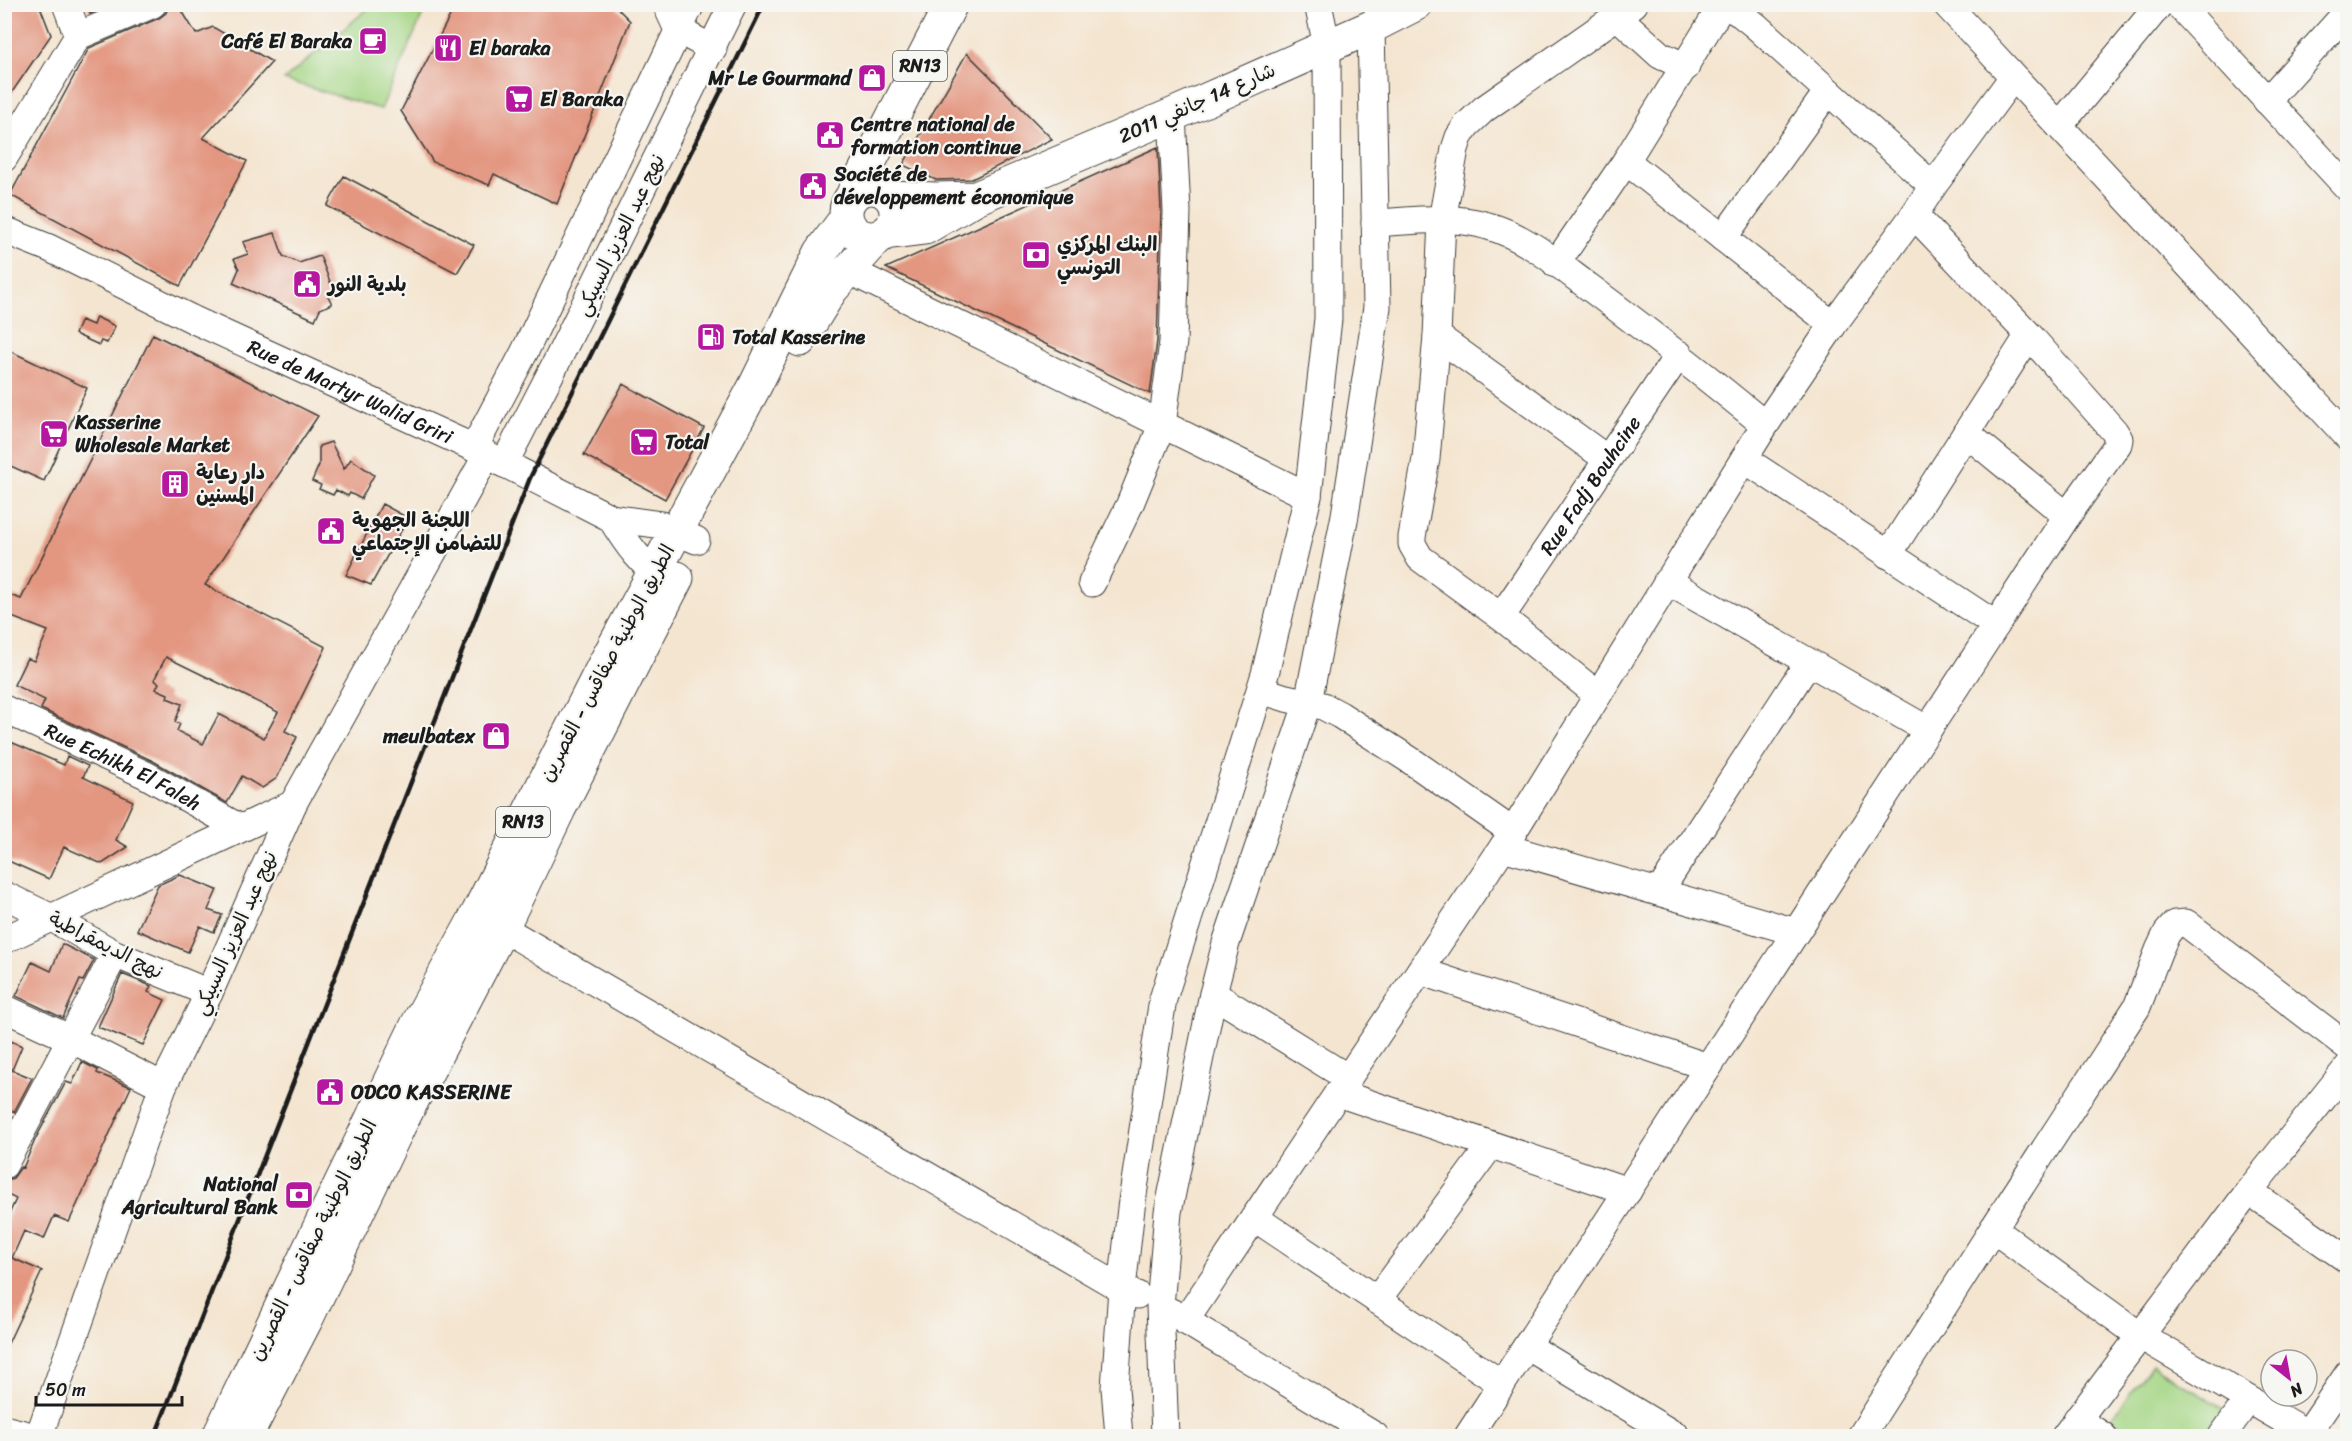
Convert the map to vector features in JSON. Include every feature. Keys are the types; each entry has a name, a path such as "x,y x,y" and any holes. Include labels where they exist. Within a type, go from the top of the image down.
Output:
{"main road":[{"name":"RN13","path":"881,235 895,220 896,212 868,200 881,167 888,128 951,4"},
{"name":"شارع 14 جانفي 2011","path":"881,235 925,228 976,198 1172,115 1371,27 1416,4"},
{"name":"شارع 14 جانفي 2011","path":"868,200 976,198"},
{"name":"الطريق الوطنية صفاقس - القصرين","path":"237,1427 360,1175 449,1028 490,921 560,809 664,580 821,252 868,200"},
{"name":"الطريق الوطنية صفاقس - القصرين","path":"687,535 821,304 848,270 881,235"}],"street":[{"path":"66,4 78,36"},
{"path":"4,158 78,36 153,4"},
{"path":"666,4 678,30 713,49"},
{"name":"نهج عبد العزيز السبيكي","path":"488,456 525,351 691,4"},
{"name":"نهج عبد العزيز السبيكي","path":"39,1437 163,1086 209,993 293,804 488,456 556,363 713,49 733,4"},
{"path":"1119,1437 1115,1388 1122,1289 1131,1209 1163,999 1260,690 1308,496 1328,319 1327,46 1318,4"},
{"path":"1556,264 1626,161 1723,4 1756,26 1933,186"},
{"path":"1946,4 2345,426"},
{"path":"2060,125 2160,4"},
{"path":"2178,4 2348,188"},
{"path":"1598,695 1501,617 1420,558 1412,544 1426,459 1437,336 1442,220 1455,149 1466,126 1484,109 1625,10 1660,56 1686,67"},
{"path":"2267,101 2348,11"},
{"path":"1165,1437 1160,1306 1168,1212 1213,994 1226,943 1308,702 1345,515 1377,307 1371,27"},
{"path":"1185,1321 1508,839 1765,425 1833,325 2013,77"},
{"path":"1723,238 1828,91"},
{"path":"1092,583 1130,504 1162,425 1173,342 1176,211 1172,115"},
{"path":"1626,161 1833,325"},
{"path":"1468,1437 2067,516 2115,449 2119,439 2029,335 1914,215"},
{"path":"1375,223 1442,220 1489,226 1514,237 1556,264 1679,354 1765,425"},
{"name":"Rue de Martyr Walid Griri","path":"4,231 49,248 194,320 488,456 610,518 620,534 664,580"},
{"path":"848,270 1308,496"},
{"path":"1888,555 2029,335"},
{"path":"1437,336 1608,459"},
{"name":"Rue Fadj Bouhcine","path":"1501,617 1679,354"},
{"path":"1966,433 2067,516"},
{"path":"1744,459 1996,625"},
{"path":"610,518 642,520 687,535"},
{"path":"1667,581 1928,730"},
{"path":"1659,892 1808,663"},
{"path":"1260,690 1323,706 1340,715 1413,762 1508,839 1659,892 1797,932"},
{"name":"Rue Echikh El Faleh","path":"4,709 146,775 240,828"},
{"path":"4,940 293,804"},
{"name":"نهج الديمقراطية","path":"4,895 52,918 115,954 209,993"},
{"path":"490,921 1122,1289 1160,1306 1375,1437"},
{"path":"1860,1437 2137,1007 2159,950 2167,933 2175,924 2186,923 2348,1047"},
{"path":"4,1165 14,1122 71,1039 115,954"},
{"path":"1420,971 1708,1067"},
{"path":"1213,994 1343,1085 1491,1145 1628,1191"},
{"path":"4,1008 163,1086"},
{"path":"2103,1437 2071,1428 2249,1191 2348,1067"},
{"path":"1377,1300 1491,1145"},
{"path":"2249,1191 2348,1260"},
{"path":"1255,1218 1502,1384"},
{"path":"1993,1229 2139,1335 2309,1436 2348,1374"},
{"path":"1527,1346 1676,1437"},
{"path":"2222,1437 2248,1400"},
{"path":"4,1429 32,1437"}],"green space":[{"path":"372,5 427,5 381,109 284,80"},
{"path":"2152,1365 2227,1411 2210,1436 2138,1436 2111,1418"}],"building":[{"path":"4,4 39,4 51,35 4,104"},
{"path":"86,4 112,4 90,14"},
{"path":"169,4 178,4 196,34 213,27 272,62 203,138 247,161 180,286 10,195 89,48 159,18 166,13"},
{"name":"El Baraka","path":"456,4 613,4 630,21 557,204 494,174 489,185 433,162 401,111"},
{"path":"967,53 1052,139 972,179 936,180 903,165"},
{"path":"1158,147 1161,211 1157,341 1150,394 886,268"},
{"path":"344,176 474,245 457,273 327,206"},
{"path":"275,233 283,256 299,263 320,256 334,292 327,294 332,304 320,309 315,320 233,283 239,269 234,259 248,254 243,242"},
{"path":"96,317 115,326 107,343 101,341 99,345 75,334 81,320 93,325"},
{"name":"دار رعاية المسنين","path":"153,334 318,416 205,585 326,647 285,731 297,737 277,778 262,788 242,776 227,803 153,761 41,709 45,700 14,685 27,658 34,661 48,631 4,614 4,593 21,599","holes":["166,657 278,712 264,738 219,714 203,744 177,731 180,724 175,722 182,704 167,698 168,694 156,689 159,683 154,680"]},
{"path":"4,348 87,388 44,481 4,463"},
{"path":"623,384 704,428 665,499 584,455"},
{"path":"331,442 344,469 351,459 374,475 361,499 350,493 348,496 336,490 333,495 319,489 321,485 312,481 319,465 319,446"},
{"path":"382,504 408,518 371,585 346,575"},
{"path":"4,739 64,765 67,756 88,766 83,777 133,801 116,840 128,847 102,864 64,847 49,879 4,859"},
{"path":"180,875 217,890 208,910 222,915 214,932 200,926 188,952 137,930 158,885"},
{"path":"62,944 94,960 83,981 80,980 63,1018 16,996 32,962 51,971"},
{"path":"122,974 151,986 148,992 165,1000 143,1045 98,1027"},
{"path":"4,1038 22,1046 12,1070 32,1078 14,1112 4,1108"},
{"path":"82,1062 98,1070 97,1073 131,1087 69,1222 54,1216 44,1239 24,1231 12,1258 42,1271 4,1352 4,1225 16,1199 4,1193 4,1187 7,1180 13,1178 21,1167 23,1168 66,1082 72,1084"}],"railway":[{"path":"155,1436 530,478 764,4"}],"place":[{"name":"Café El Baraka","path":"373,41"},
{"name":"El baraka","path":"448,48"},
{"name":"Mr Le Gourmand","path":"872,78"},
{"name":"El Baraka","path":"519,99"},
{"name":"Centre national de formation continue","path":"830,135"},
{"name":"Société de développement économique","path":"813,186"},
{"name":"البنك المركزي التونسي","path":"1036,255"},
{"name":"بلدية النور","path":"307,284"},
{"name":"Total Kasserine","path":"711,337"},
{"name":"Kasserine Wholesale Market","path":"54,434"},
{"name":"Total","path":"644,442"},
{"name":"دار رعاية المسنين","path":"175,484"},
{"name":"اللجنة الجهوية للتضامن الإجتماعي","path":"331,531"},
{"name":"meulbatex","path":"496,736"},
{"name":"ODCO KASSERINE","path":"330,1092"},
{"name":"National Agricultural Bank","path":"299,1195"}]}
